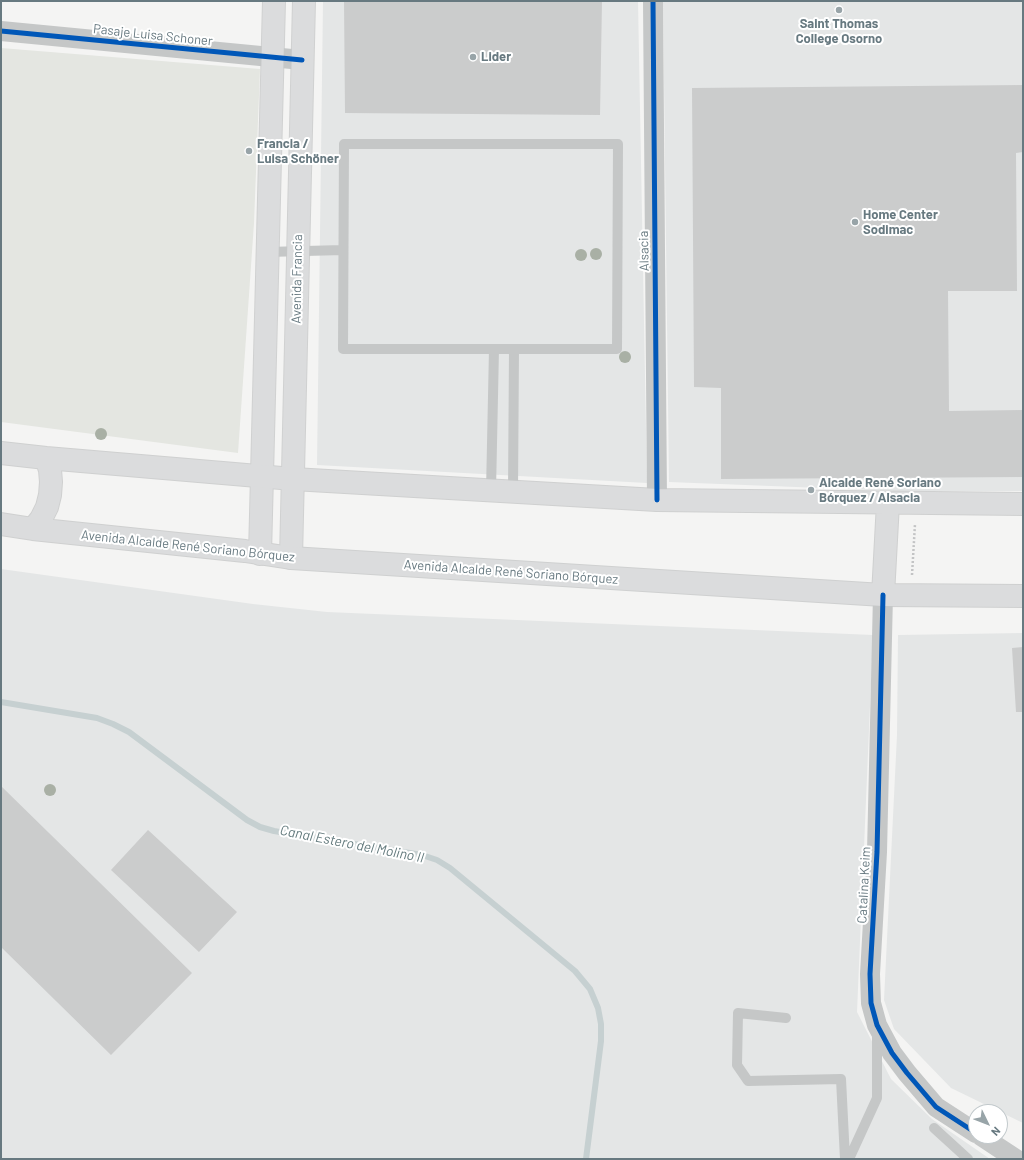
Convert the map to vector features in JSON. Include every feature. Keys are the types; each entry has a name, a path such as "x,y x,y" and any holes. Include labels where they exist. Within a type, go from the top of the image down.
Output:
{"main road":[{"path":"260,554 274,1"},
{"name":"Avenida Francia","path":"291,558 304,1"},
{"path":"1,453 293,479 657,500 1023,504"},
{"path":"33,529 44,513 50,495 50,470 46,458"},
{"path":"883,595 888,503"},
{"name":"Avenida Alcalde René Soriano Bórquez","path":"1,524 33,529 291,558 883,595 1023,596"}],"street":[{"name":"Alsacia","path":"653,1 657,500"},
{"name":"Pasaje Luisa Schoner","path":"1,31 302,60"},
{"name":"Catalina Keim","path":"883,595 877,852 870,974 871,1003 876,1025 892,1053 936,1107 968,1128"},
{"path":"993,1144 1016,1159"}],"lane":[{"path":"344,144 618,144 617,349 343,349 343,250 344,144"},
{"path":"268,252 343,250"},
{"path":"494,349 502,491"},
{"path":"502,491 514,349"},
{"path":"786,1018 738,1013 737,1065 748,1081 840,1080 845,1159"},
{"path":"849,1159 877,1098 876,1025"},
{"path":"934,1128 968,1159"}],"path":[{"path":"910,596 917,504"}],"shaded area":[{"path":"323,1 638,1 647,483 317,465"},
{"name":"Home Center Sodimac","path":"663,1 1023,1 1023,491 898,491 669,482"},
{"path":"1,48 260,69 254,223 238,453 1,422"},
{"path":"1,569 253,604 327,612 873,635 857,1012 891,1079 932,1119 990,1159 1,1159"},
{"path":"1023,633 1023,1123 1008,1116 1008,1104 984,1104 951,1088 894,1029 884,1000 897,735 898,635"}],"building":[{"name":"Lider","path":"344,1 602,1 600,115 345,113"},
{"name":"Home Center Sodimac","path":"1023,85 1023,152 1016,153 1017,291 948,291 949,411 1022,410 1023,477 721,479 721,388 694,387 692,88"},
{"path":"1023,647 1023,712 1016,712 1012,648"},
{"path":"1,786 192,973 111,1055 1,947"},
{"path":"148,830 237,912 199,952 111,870"}],"waterway":[{"name":"Canal Estero del Molino II","path":"1,702 97,718 113,724 129,732 247,820 260,827 274,831 422,855 437,860 450,868 575,971 590,989 598,1008 601,1024 601,1041 586,1159"}],"cycle path":[{"path":"653,1 657,500"},
{"path":"1,31 302,60"},
{"path":"883,595 877,852 870,974 871,1003 877,1025 892,1053 907,1073 936,1107 968,1128"}],"place":[{"name":"Saint Thomas College Osorno","path":"839,10"},
{"name":"Lider","path":"473,57"},
{"name":"Francia / Luisa Schöner","path":"249,151"},
{"name":"Home Center Sodimac","path":"855,222"},
{"name":"Alcalde René Soriano Bórquez / Alsacia","path":"811,490"}]}
